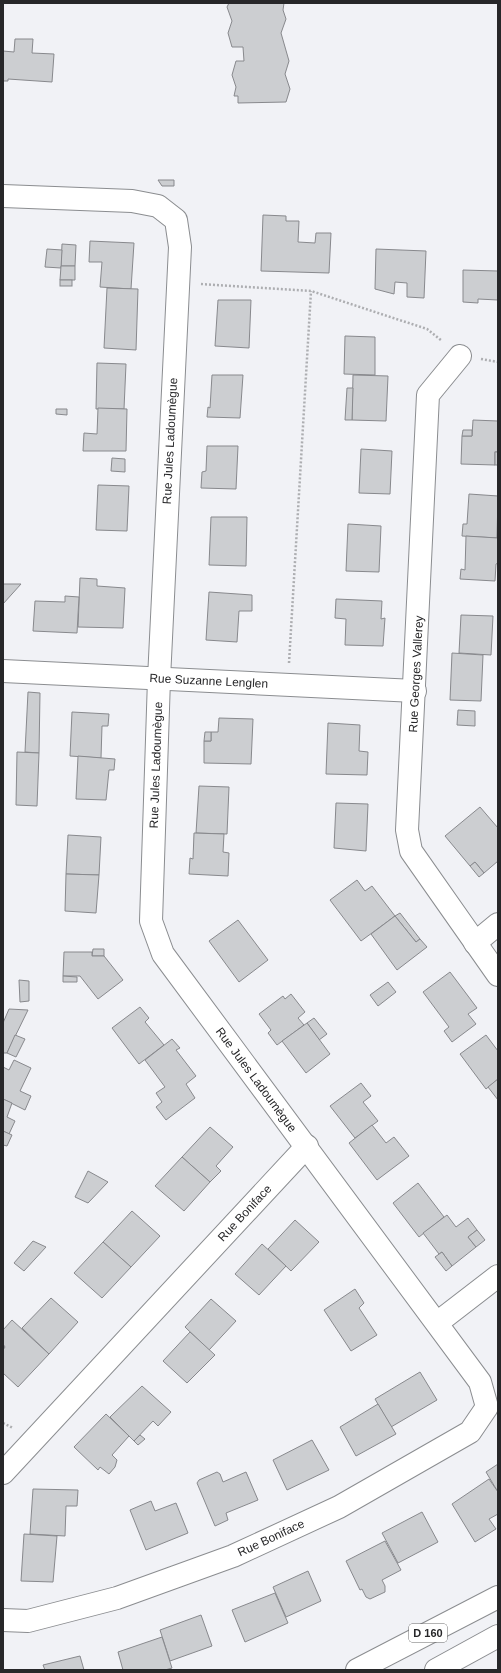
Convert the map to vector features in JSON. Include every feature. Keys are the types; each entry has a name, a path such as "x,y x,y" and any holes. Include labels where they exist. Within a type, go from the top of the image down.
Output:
{"street":[{"name":"Rue Jules Ladoumègue","path":"3,196 132,201 158,206 176,220 180,247 177,282 159,679 151,921 163,954 307,1146 480,1382"},
{"name":"Rue Georges Vallerey","path":"460,356 428,395 415,691 407,830 411,851 498,975"},
{"name":"Rue Suzanne Lenglen","path":"3,671 415,691"},
{"path":"475,943 498,924"},
{"name":"Rue Boniface","path":"3,1474 307,1146"},
{"path":"437,1323 498,1276"},
{"name":"Rue Boniface","path":"3,1620 28,1621 116,1598 233,1556 339,1506 470,1432 487,1408 480,1382"},
{"name":"D 160","path":"357,1670 498,1597"},
{"path":"436,1670 498,1636"}],"path":[{"path":"177,282 311,291 427,329 460,356"},
{"path":"288,685 311,291"}],"building":[{"path":"229,3 284,3 283,10 286,19 281,33 289,61 285,74 290,89 286,102 238,103 238,96 234,96 236,87 232,75 236,61 244,61 243,47 232,47 228,33 232,21 227,7"},
{"path":"15,39 33,39 32,53 54,54 52,82 8,79 8,81 3,81 3,51 14,52"},
{"path":"158,180 174,180 174,186 162,186"},
{"path":"263,215 286,216 286,221 299,221 298,242 315,243 316,233 331,233 329,273 261,271"},
{"path":"90,241 134,243 131,289 100,287 102,262 89,262"},
{"path":"62,244 76,245 75,266 61,266"},
{"path":"47,249 62,250 61,268 45,267"},
{"path":"376,249 426,251 424,298 407,297 407,283 395,282 394,294 375,289"},
{"path":"61,266 75,266 75,280 60,280"},
{"path":"463,270 498,271 498,300 478,299 478,303 463,302"},
{"path":"60,280 72,280 72,286 60,286"},
{"path":"107,288 138,289 136,350 104,348"},
{"path":"218,300 251,300 249,348 215,346"},
{"path":"345,336 375,337 375,375 344,374"},
{"path":"97,363 126,364 124,409 96,409"},
{"path":"212,375 243,375 240,418 207,417 208,407 210,408"},
{"path":"353,375 388,376 386,421 352,420"},
{"path":"347,388 353,388 352,420 345,420"},
{"path":"98,408 127,409 126,451 83,451 84,433 97,434"},
{"path":"56,409 67,409 67,415 56,414"},
{"path":"473,420 498,421 498,452 495,452 495,465 461,464 462,436 472,436"},
{"path":"463,430 472,430 472,436 462,436"},
{"path":"207,446 238,446 236,489 201,488 202,472 206,471"},
{"path":"361,449 392,451 390,494 359,493"},
{"path":"495,452 498,452 498,465 495,465"},
{"path":"112,458 125,459 125,472 111,471"},
{"path":"98,485 129,486 127,531 96,530"},
{"path":"469,494 498,496 497,538 462,536 463,524 467,524"},
{"path":"211,517 247,517 246,566 209,565"},
{"path":"348,524 381,526 379,572 346,571"},
{"path":"466,536 498,538 498,563 496,564 495,581 460,579 461,569 465,570"},
{"path":"80,578 97,579 97,586 125,588 123,628 78,627"},
{"path":"3,584 21,584 3,604"},
{"path":"209,592 252,595 252,611 239,611 237,642 206,640"},
{"path":"65,596 79,597 77,633 33,631 35,601 65,602"},
{"path":"336,599 382,601 381,619 385,618 383,646 345,645 346,619 335,618"},
{"path":"461,615 493,616 491,655 459,653"},
{"path":"452,653 483,655 481,701 450,700"},
{"path":"28,692 40,693 39,753 25,752"},
{"path":"458,710 475,711 475,726 457,725"},
{"path":"72,712 109,714 108,726 102,726 101,758 70,756"},
{"path":"219,718 253,719 251,764 204,763 204,741 211,741 211,732 218,732"},
{"path":"328,723 360,725 359,751 368,752 367,775 326,774"},
{"path":"205,732 211,732 211,741 204,741"},
{"path":"17,752 39,753 37,806 16,805"},
{"path":"78,756 115,759 114,770 109,770 106,800 76,799"},
{"path":"199,786 229,787 227,834 196,833"},
{"path":"336,803 368,804 366,851 334,848"},
{"path":"480,807 498,828 498,861 484,873 475,862 470,866 445,836"},
{"path":"194,833 224,834 223,852 229,853 228,876 189,874 190,858 193,859"},
{"path":"68,835 101,837 99,875 66,874"},
{"path":"475,862 484,873 479,877 470,866"},
{"path":"66,874 99,875 96,913 65,911"},
{"path":"357,880 365,891 372,886 395,916 361,941 330,900"},
{"path":"400,913 420,939 416,942 395,916"},
{"path":"395,916 416,942 420,939 427,947 397,970 371,934"},
{"path":"238,920 268,960 239,982 209,941"},
{"path":"93,949 104,949 104,956 92,956"},
{"path":"64,952 92,952 92,956 104,956 123,980 98,999 80,976 63,976"},
{"path":"450,972 477,1008 468,1014 476,1024 452,1042 444,1031 449,1027 423,992"},
{"path":"63,976 77,977 77,982 63,982"},
{"path":"19,980 29,981 29,1001 20,1002"},
{"path":"388,982 396,992 378,1006 370,995"},
{"path":"291,994 305,1012 298,1018 304,1025 277,1045 268,1033 271,1030 259,1014 283,996 285,999"},
{"path":"140,1007 149,1018 145,1022 164,1045 139,1064 112,1028"},
{"path":"9,1009 28,1010 7,1053 3,1053 3,1023"},
{"path":"314,1018 327,1034 319,1040 307,1023"},
{"path":"307,1023 330,1054 306,1073 282,1041"},
{"path":"15,1035 25,1039 16,1057 7,1053"},
{"path":"486,1035 498,1051 498,1079 486,1089 460,1054"},
{"path":"172,1039 180,1048 176,1050 196,1076 186,1084 195,1098 166,1120 156,1107 162,1102 156,1093 165,1087 145,1060"},
{"path":"14,1060 31,1068 20,1091 31,1096 25,1110 3,1099 3,1067 9,1070"},
{"path":"498,1079 498,1100 488,1087"},
{"path":"361,1083 371,1096 363,1102 378,1121 355,1138 330,1106"},
{"path":"3,1099 12,1103 7,1117 15,1121 9,1134 3,1131"},
{"path":"372,1125 386,1143 394,1137 409,1156 377,1180 349,1143"},
{"path":"210,1127 233,1147 216,1166 221,1171 210,1182 182,1157"},
{"path":"3,1131 12,1135 7,1146 3,1145"},
{"path":"182,1157 210,1182 184,1211 155,1186"},
{"path":"88,1171 108,1182 88,1203 75,1197"},
{"path":"418,1183 444,1217 419,1237 393,1203"},
{"path":"132,1211 160,1236 131,1267 103,1242"},
{"path":"447,1215 456,1227 468,1218 477,1230 468,1237 476,1247 452,1266 442,1252 439,1254 423,1233"},
{"path":"295,1220 319,1242 291,1271 268,1249"},
{"path":"477,1230 485,1240 476,1247 468,1237"},
{"path":"33,1241 46,1247 24,1271 14,1263"},
{"path":"103,1242 131,1267 102,1298 74,1273"},
{"path":"262,1244 286,1266 259,1295 235,1274"},
{"path":"442,1252 452,1266 446,1271 435,1257"},
{"path":"355,1289 364,1303 359,1308 377,1335 351,1351 324,1310"},
{"path":"51,1298 78,1322 49,1354 22,1328"},
{"path":"211,1299 236,1321 209,1350 185,1327"},
{"path":"12,1320 49,1354 18,1387 3,1373 3,1350 5,1347 3,1344 3,1330"},
{"path":"190,1332 215,1355 187,1383 163,1361"},
{"path":"420,1372 437,1400 391,1427 375,1399"},
{"path":"142,1386 171,1412 158,1426 153,1421 134,1441 110,1417"},
{"path":"378,1404 396,1434 356,1456 340,1427"},
{"path":"106,1414 129,1436 112,1455 117,1460 115,1467 109,1474 100,1467 98,1470 74,1447"},
{"path":"140,1435 145,1439 138,1445 134,1441"},
{"path":"312,1440 329,1470 287,1490 273,1460"},
{"path":"498,1464 498,1492 486,1472"},
{"path":"217,1472 220,1474 223,1482 246,1472 258,1500 226,1513 228,1520 215,1526 197,1483 199,1480"},
{"path":"489,1479 498,1492 498,1514 489,1519 496,1529 475,1542 452,1504"},
{"path":"33,1489 78,1490 77,1506 66,1506 65,1536 30,1534"},
{"path":"151,1501 155,1511 176,1503 188,1533 146,1550 130,1510"},
{"path":"422,1512 438,1542 398,1563 382,1533"},
{"path":"24,1534 57,1536 53,1582 21,1581"},
{"path":"385,1541 401,1570 382,1580 385,1586 385,1592 370,1599 366,1597 362,1589 360,1590 346,1561"},
{"path":"308,1571 321,1601 286,1617 273,1587"},
{"path":"275,1593 288,1623 245,1642 232,1610"},
{"path":"201,1615 212,1646 170,1661 160,1630"},
{"path":"162,1637 172,1668 165,1670 123,1670 118,1652"},
{"path":"80,1656 84,1670 45,1670 43,1665"}]}
